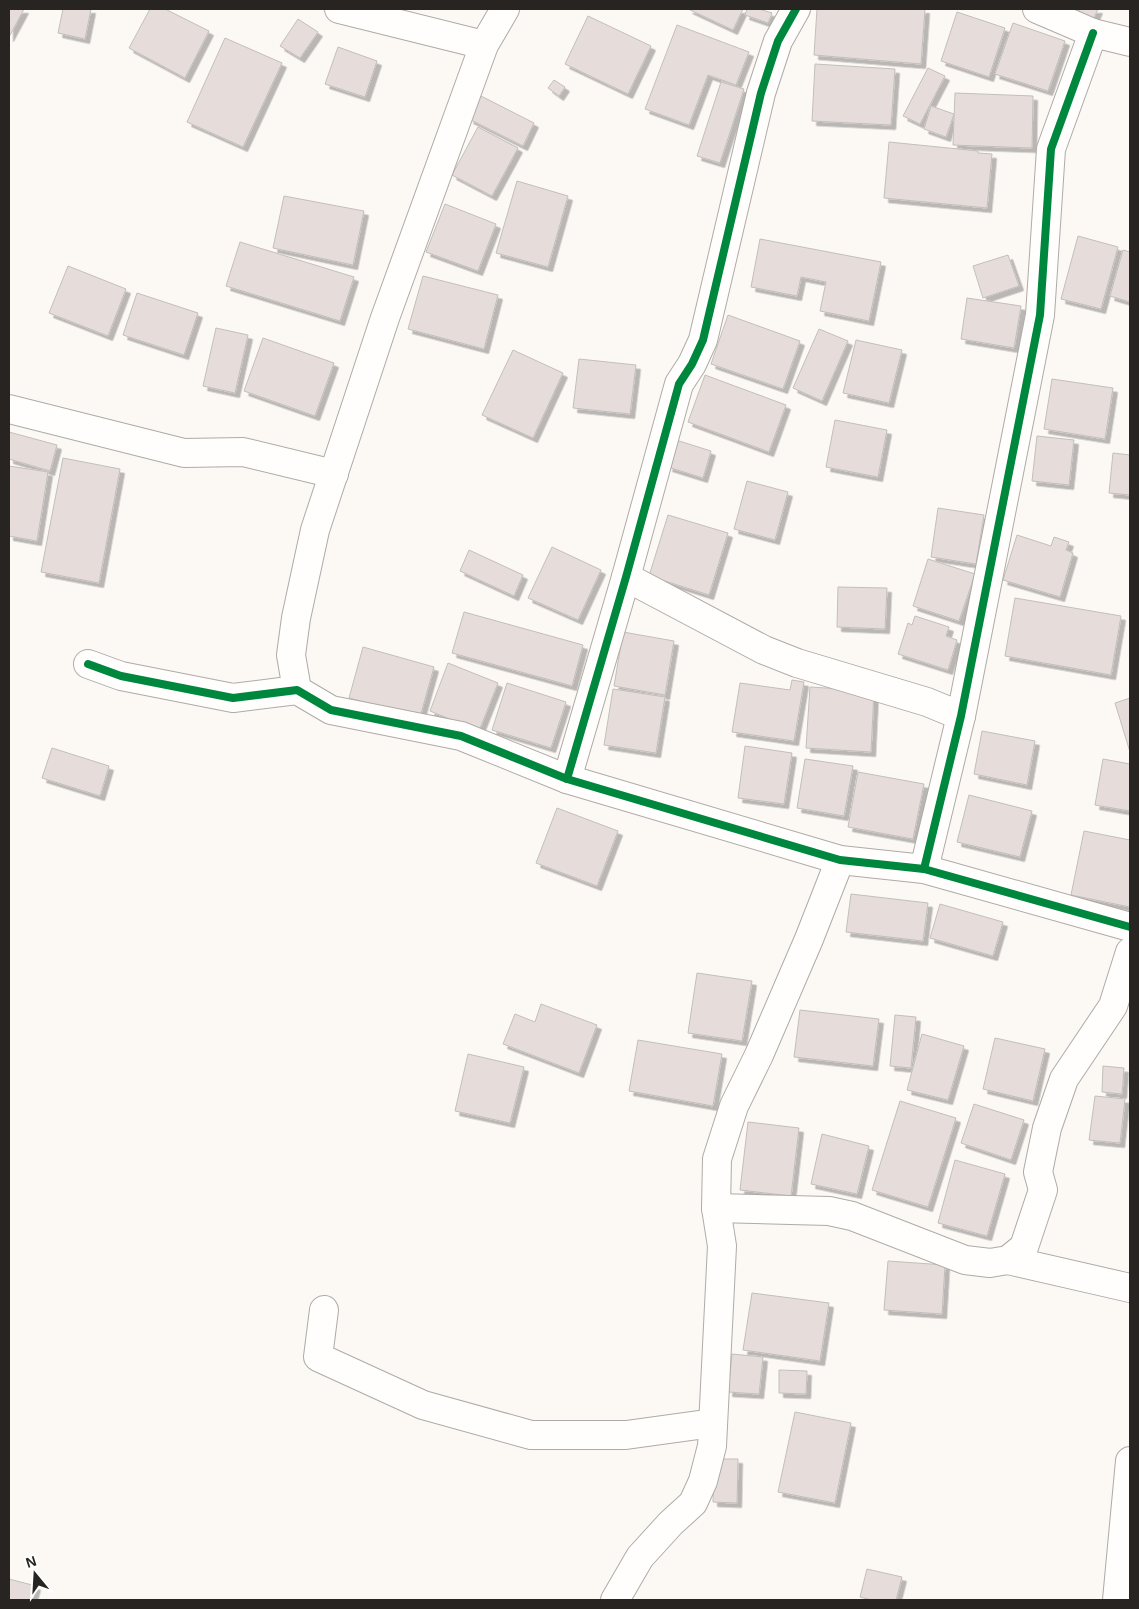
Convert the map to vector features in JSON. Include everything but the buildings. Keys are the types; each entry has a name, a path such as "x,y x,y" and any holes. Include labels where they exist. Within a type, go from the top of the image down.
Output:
{"street":[{"path":"338,9 484,45"},
{"path":"297,690 291,656 296,618 315,530 385,318 484,45 505,9"},
{"path":"567,778 626,577 679,384 692,364 703,340 761,93 778,41 796,9"},
{"path":"1037,9 1094,33 1130,42"},
{"path":"924,869 961,716 1040,314 1051,149 1094,33"},
{"path":"9,409 184,453 243,452 334,474"},
{"path":"626,577 764,650 797,663 927,702 961,716"},
{"path":"88,664 121,676 233,698 297,690 331,710 461,736 567,778 840,860 924,869 1130,928"},
{"path":"615,1600 640,1557 671,1523 694,1503 703,1481 712,1446 714,1423 722,1246 716,1208 717,1159 734,1106 763,1046 809,939 840,860"},
{"path":"1008,1260 1024,1247 1043,1190 1038,1172 1047,1128 1064,1079 1113,1006 1130,952"},
{"path":"716,1208 829,1211 852,1216 965,1260 990,1263 1008,1260 1130,1288"},
{"path":"324,1310 318,1357 423,1405 531,1435 626,1434 714,1423"},
{"path":"1117,1600 1130,1462"}],"cycle path":[{"path":"567,779 626,577 679,384 692,364 703,340 761,93 778,41 796,9"},
{"path":"924,869 961,716 1040,315 1051,149 1093,33"},
{"path":"88,664 121,676 233,698 297,690 331,710 461,736 567,779 840,860 924,869 1130,927"}]}
